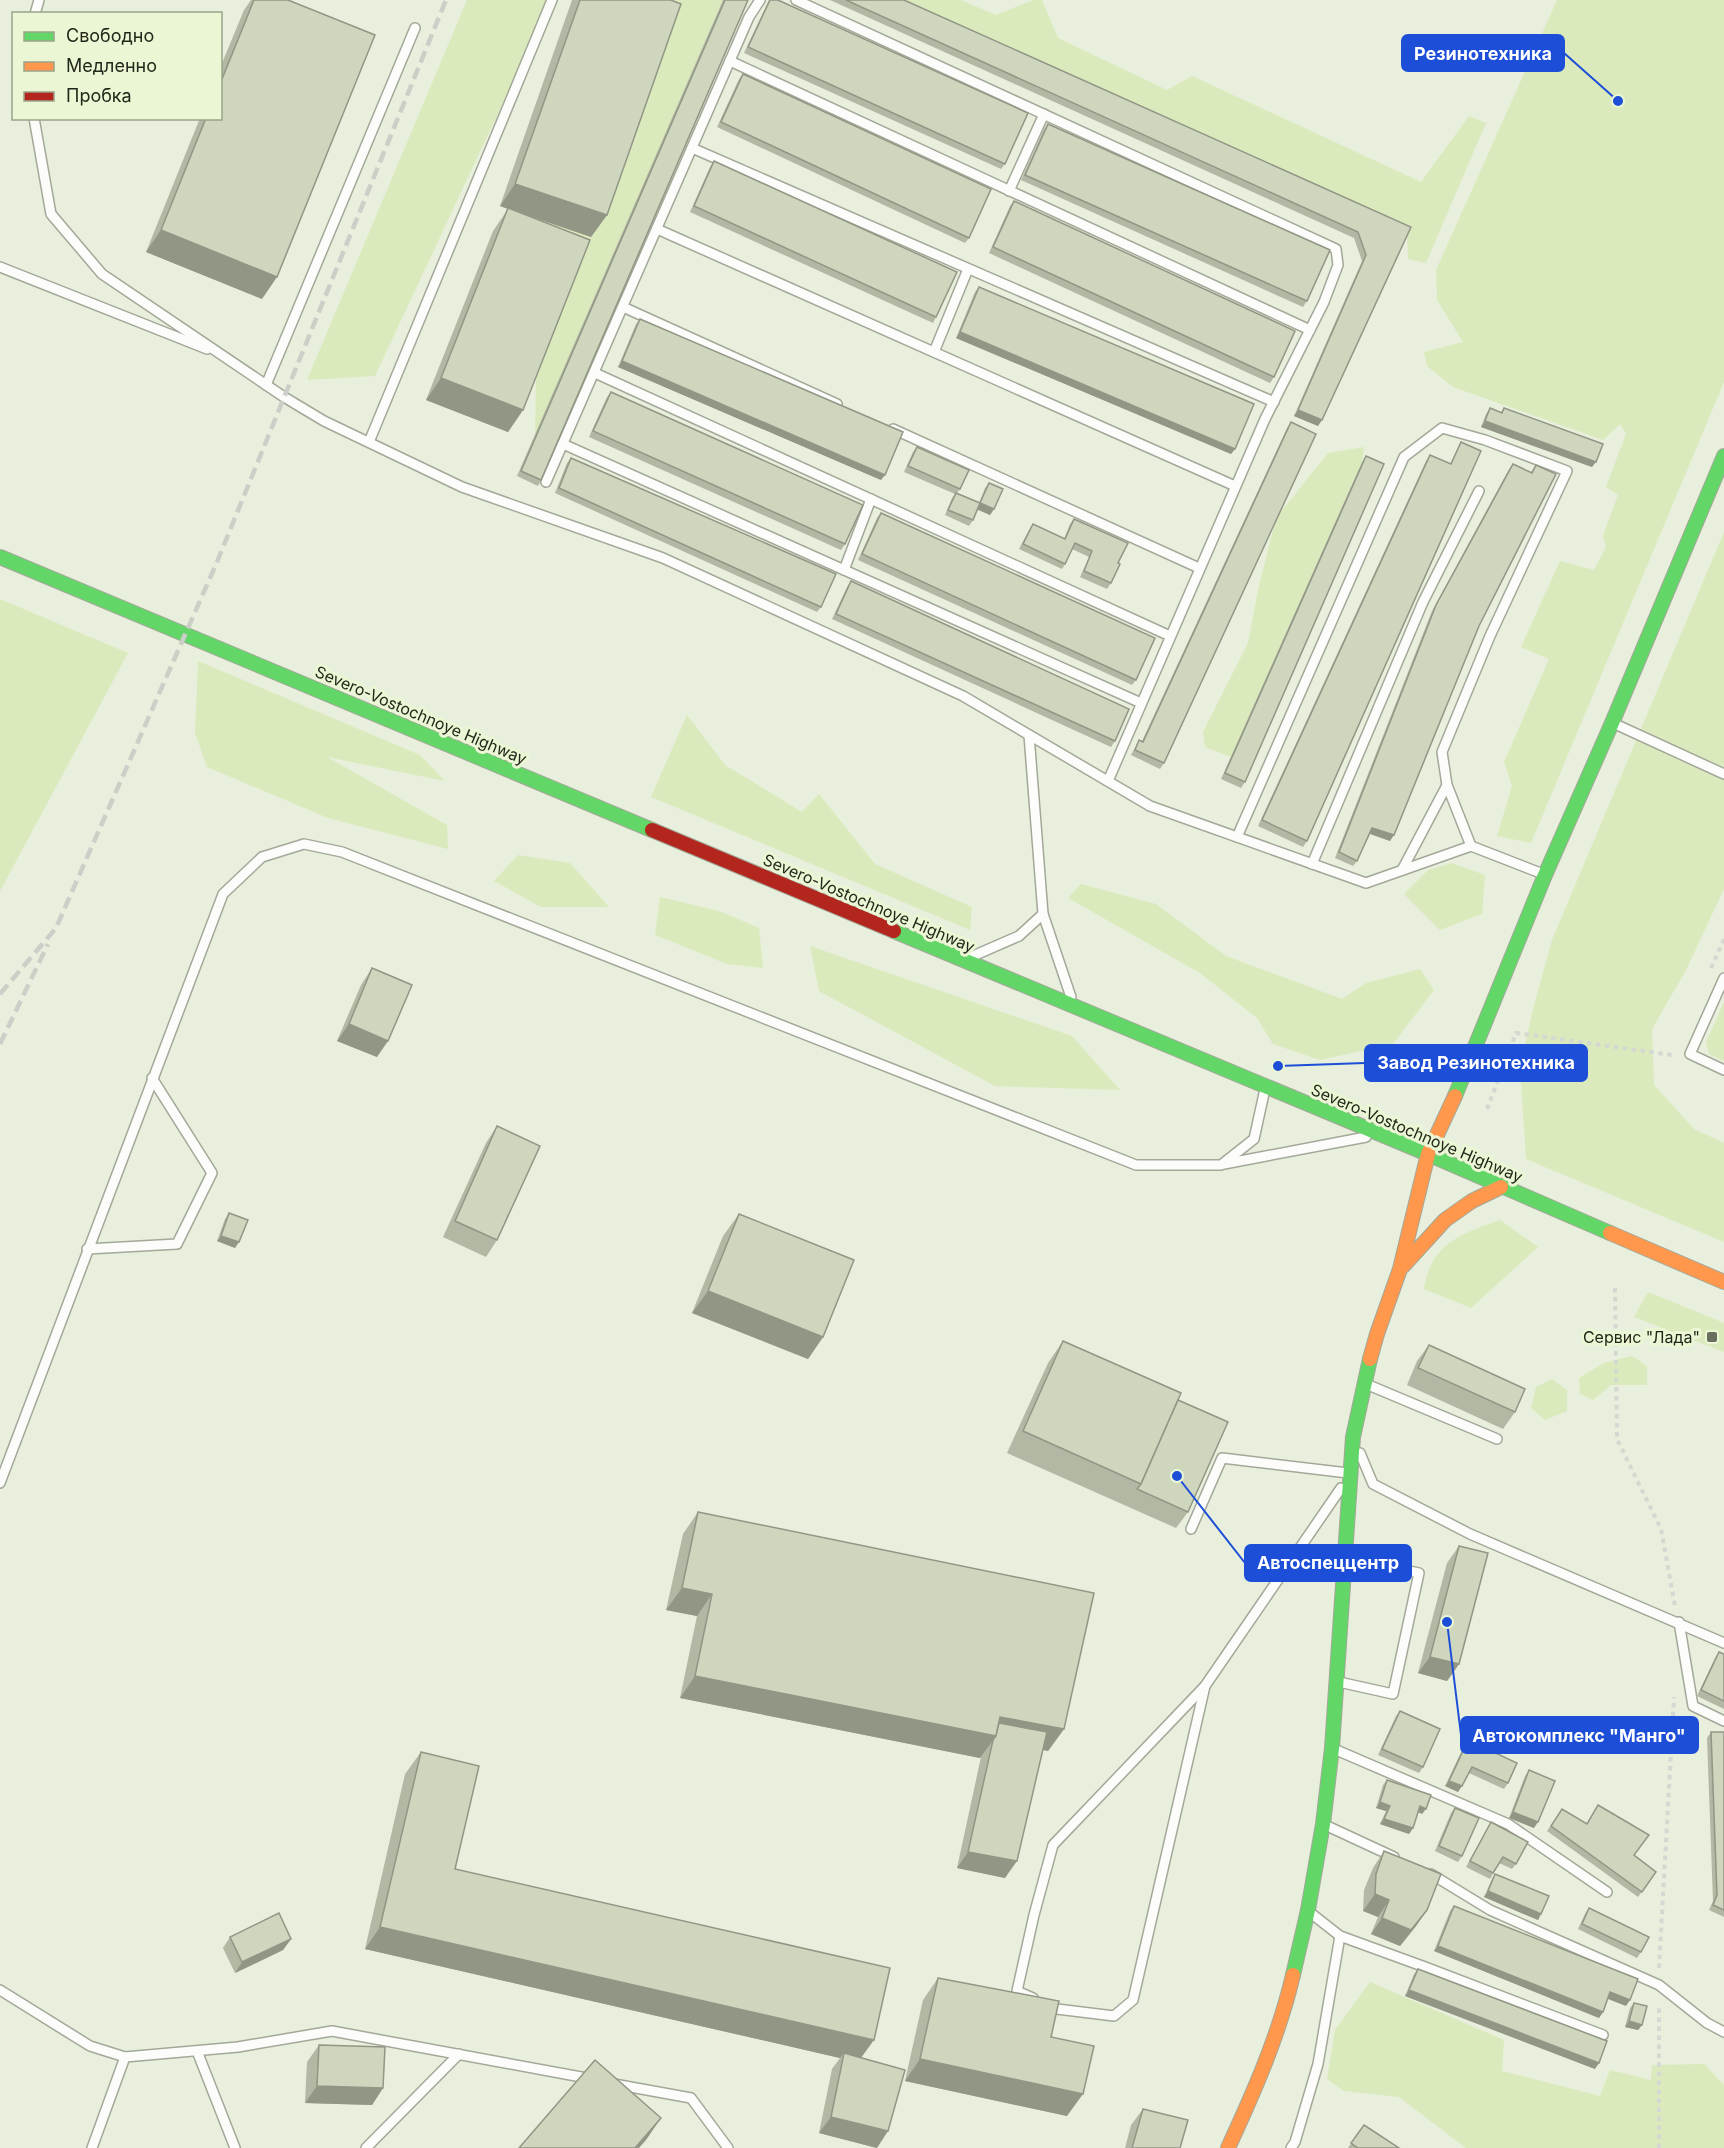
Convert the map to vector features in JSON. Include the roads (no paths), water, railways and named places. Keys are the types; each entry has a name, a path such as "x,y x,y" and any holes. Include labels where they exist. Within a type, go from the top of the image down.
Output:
{"street":[{"path":"1228,2148 1260,2079 1289,1993 1308,1910 1323,1824 1332,1748 1353,1437 1364,1383 1377,1334 1400,1269 1428,1154 1456,1094 1545,874 1612,723 1724,456"},
{"name":"Severo-Vostochnoye Highway","path":"0,557 1428,1154 1724,1282"},
{"path":"1400,1269 1445,1220 1472,1201 1502,1187"}],"lane":[{"path":"369,442 552,0"},
{"path":"546,482 749,17 760,0"},
{"path":"796,0 1336,249 1338,265 1324,302 1235,486 1108,781"},
{"path":"266,385 415,27"},
{"path":"730,61 1310,330"},
{"path":"1009,191 1044,114"},
{"path":"34,120 51,214 102,274 266,385 324,421 462,487 663,558 963,696 1150,806 1366,883 1471,846 1545,874"},
{"path":"692,148 1274,402"},
{"path":"657,229 1235,486"},
{"path":"0,267 224,356"},
{"path":"934,352 968,269"},
{"path":"623,307 852,410"},
{"path":"595,373 1170,636"},
{"path":"884,425 1199,568"},
{"path":"1237,837 1404,458 1442,428 1485,440 1567,471 1490,636 1443,752 1447,785 1471,846"},
{"path":"563,444 1141,703"},
{"path":"1312,864 1423,602 1479,490"},
{"path":"844,570 871,499"},
{"path":"1612,723 1724,774"},
{"path":"1029,735 1043,914 1074,1006"},
{"path":"1402,870 1447,785"},
{"path":"0,1483 223,894 262,857 304,844 342,852 1136,1164 1221,1165 1380,1135"},
{"path":"963,960 1019,936 1043,914"},
{"path":"1724,978 1690,1054 1724,1070"},
{"path":"87,1249 177,1244 212,1173 152,1078"},
{"path":"1221,1165 1254,1140 1265,1086"},
{"path":"1364,1383 1497,1439"},
{"path":"1353,1437 1373,1484 1470,1534 1724,1643"},
{"path":"1191,1529 1222,1458 1351,1474 1205,1686 1053,1845 1017,1991 1057,2008 1114,2016 1133,2000 1205,1686"},
{"path":"1336,1681 1392,1694 1419,1573 1345,1557"},
{"path":"1678,1622 1693,1706 1724,1721"},
{"path":"1332,1748 1508,1824 1607,1892"},
{"path":"1323,1824 1408,1863"},
{"path":"1418,1868 1490,1910 1659,1985 1707,2023 1724,2032"},
{"path":"1308,1910 1340,1936 1603,2035"},
{"path":"1305,2148 1293,2145 1318,2064 1340,1936"},
{"path":"0,1990 90,2046 124,2057 238,2047 332,2031 691,2098 728,2148"},
{"path":"197,2051 235,2148"},
{"path":"366,2148 459,2054"},
{"path":"92,2148 124,2057"}],"railway":[{"path":"0,994 56,928 217,562 446,0"},
{"path":"0,1044 48,944"}],"place":[{"name":"Резинотехника","path":"1618,101"},
{"name":"Завод Резинотехника","path":"1278,1066"},
{"name":"Сервис \"Лада\"","path":"1712,1337"},
{"name":"Автоспеццентр","path":"1177,1476"},
{"name":"Автокомплекс \"Манго\"","path":"1447,1622"}]}
